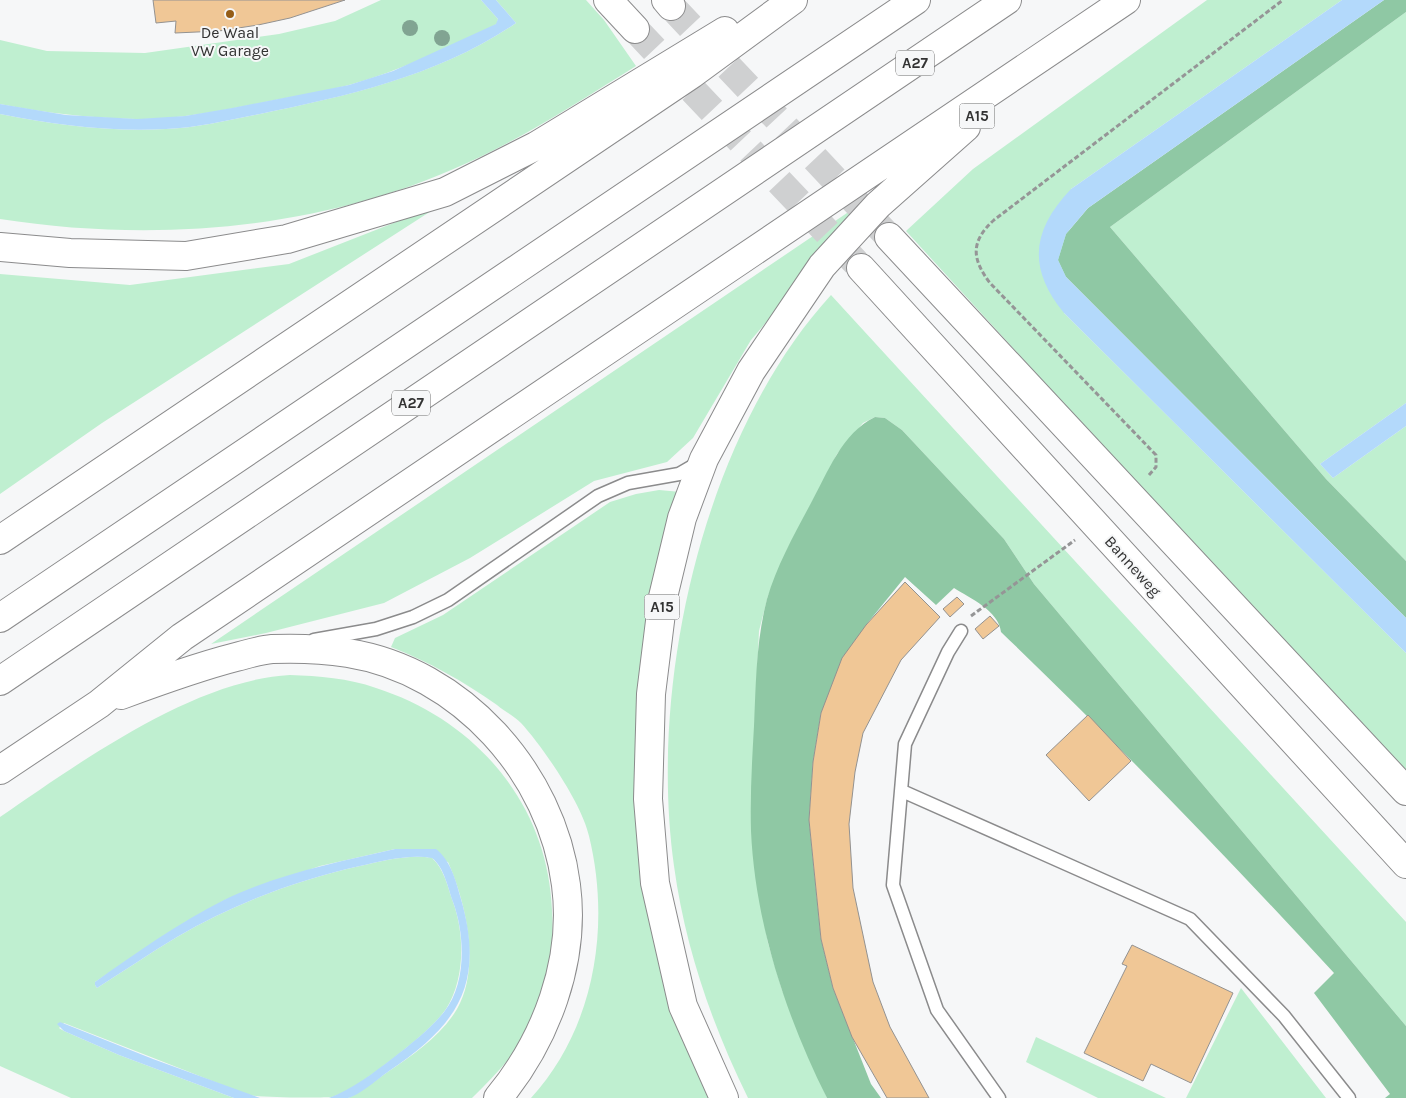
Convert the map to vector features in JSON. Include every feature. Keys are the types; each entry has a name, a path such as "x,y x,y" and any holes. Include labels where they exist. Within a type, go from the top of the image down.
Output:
{"main road":[{"path":"608,0 635,29"},
{"path":"0,247 70,253 186,256 287,239 445,192 536,146 633,88 681,56 778,0"},
{"path":"0,540 656,98 793,0"},
{"path":"0,618 916,0"},
{"name":"A27","path":"0,681 1007,0"},
{"path":"0,770 99,704 182,638 1126,0"},
{"name":"A15","path":"724,1098 683,1006 655,883 648,799 651,694 663,597 682,518 704,459 751,371 827,260 878,205 1047,54"},
{"path":"890,236 1406,791"},
{"name":"Banneweg","path":"861,268 1406,864"},
{"path":"99,704 200,666 270,649 311,649 350,654 391,665 426,680 457,700 484,722 506,747 524,772 538,797 550,821 566,884 566,944 562,972 545,1021 530,1052 498,1098"}],"lane":[{"path":"270,649 376,629 413,617 448,600 598,496 628,483 679,474 690,470 704,459"},
{"path":"961,631 948,652 905,744 893,885 937,1010 999,1098"},
{"path":"902,791 1190,919 1284,1016 1349,1098"}],"path":[{"path":"1129,494 1156,467 1156,455 990,283 984,275 976,255 976,242 984,229 994,220 1283,0"},
{"path":"961,631 973,613 1068,547 1094,524"}],"green space":[{"path":"381,0 481,0 498,19 497,24 443,50 406,66 368,79 326,90 211,112 151,119 102,118 68,115 0,104 0,40 47,51 145,53 279,34 335,21"},
{"path":"496,0 586,0 604,20 636,66 540,125 480,157 423,181 365,201 305,215 245,224 183,229 122,230 0,219 0,114 83,127 146,130 213,123 326,100 425,70 457,57 487,41 516,23"},
{"path":"1207,0 1342,0 1071,189 1064,313 1406,653 1406,773 1205,558 906,231 973,169"},
{"path":"1384,0 1406,0 1406,12 1110,227 1326,479 1406,561 1406,618 1066,277 1058,260 1066,234 1088,208"},
{"path":"1406,12 1406,403 1320,464 1333,478 1406,426 1406,561 1326,479 1110,227"},
{"path":"875,194 751,340 693,438 667,462 594,481 470,558 384,603 266,633 211,644"},
{"path":"442,204 102,423 0,494 0,274 130,285 289,264"},
{"path":"831,295 1406,922 1406,1026 1034,584 1004,539 902,430 885,418 875,417 863,423 837,454 788,548 768,596 759,631 752,781 758,889 768,943 782,990 827,1098 748,1098 712,1014 685,926 674,866 668,794 670,719 679,641 695,564 719,488 749,417 787,352"},
{"path":"875,417 885,418 902,430 1004,539 1034,584 1406,1026 1406,1098 1385,1098 1390,1094 1314,993 1334,973 1170,800 1001,632 999,624 989,611 954,588 936,605 905,577 866,625 821,713 813,762 809,820 821,939 833,988 871,1084 881,1098 827,1098 798,1035 786,1002 766,934 759,900 751,831 757,662 767,599 787,550 837,454 853,433"},
{"path":"659,490 681,492 638,749 712,1098 531,1098 553,1070 570,1040 583,1008 592,974 597,940 598,905 595,870 585,823 561,776 540,746 518,720 459,680 391,647 395,638 443,615 610,502 636,494"},
{"path":"290,675 323,677 355,682 412,702 445,721 475,744 500,771 521,802 537,835 547,871 552,910 552,941 537,1015 516,1049 500,1070 472,1098 348,1098 408,1058 435,1036 457,1009 464,992 468,974 469,955 465,915 455,878 448,862 432,858 440,867 445,878 460,928 460,971 452,997 446,1009 420,1037 355,1086 340,1094 332,1097 315,1098 248,1095 64,1023 59,1028 64,1031 119,1055 234,1098 71,1098 0,1066 0,817 101,750 176,708 215,692 253,680","holes":["395,849 431,858 405,857 378,862 313,878 266,894 198,925 97,988 95,985 95,982 184,923 225,900 262,886 320,866"]},
{"path":"1241,988 1326,1098 1186,1098"},
{"path":"1036,1037 1166,1098 1098,1098 1026,1062"}],"water":[{"path":"481,0 496,0 516,23 457,57 393,81 327,100 189,127 146,130 83,127 0,114 0,104 66,115 137,119 185,116 349,85 393,71 496,24 498,19"},
{"path":"1342,0 1384,0 1088,208 1066,234 1058,260 1066,277 1406,618 1406,653 1064,313 1044,280 1040,265 1039,250 1042,234 1048,219 1071,189"},
{"path":"1406,403 1406,426 1333,478 1320,464"},
{"path":"395,849 436,849 446,859 457,885 468,929 470,955 467,978 460,999 449,1018 433,1036 413,1054 358,1094 348,1098 329,1098 362,1080 420,1036 444,1012 457,988 462,959 460,929 445,878 440,867 432,858 405,857 378,862 313,878 266,894 198,925 97,988 95,985 95,982 158,939 190,918 224,900 286,876"},
{"path":"60,1022 153,1059 260,1098 234,1098 119,1055 64,1031 57,1024"}],"building":[{"name":"De Waal VW Garage","path":"153,0 345,0 290,18 258,25 219,31 175,33 176,21 156,23"},
{"path":"905,582 940,617 901,660 863,733 855,772 849,824 853,888 873,982 890,1027 929,1098 887,1098 852,1037 833,988 821,939 809,820 813,762 821,713 842,658 866,625"},
{"path":"957,597 964,604 950,617 943,609"},
{"path":"990,616 999,626 983,639 975,629"},
{"path":"1088,715 1131,761 1089,801 1046,755"},
{"path":"1132,945 1233,993 1191,1083 1151,1064 1143,1081 1084,1053 1127,966 1122,964"}],"tunnel":[{"path":"671,6 889,237"},
{"path":"635,29 861,268"}],"place":[{"name":"De Waal VW Garage","path":"230,14"}]}
